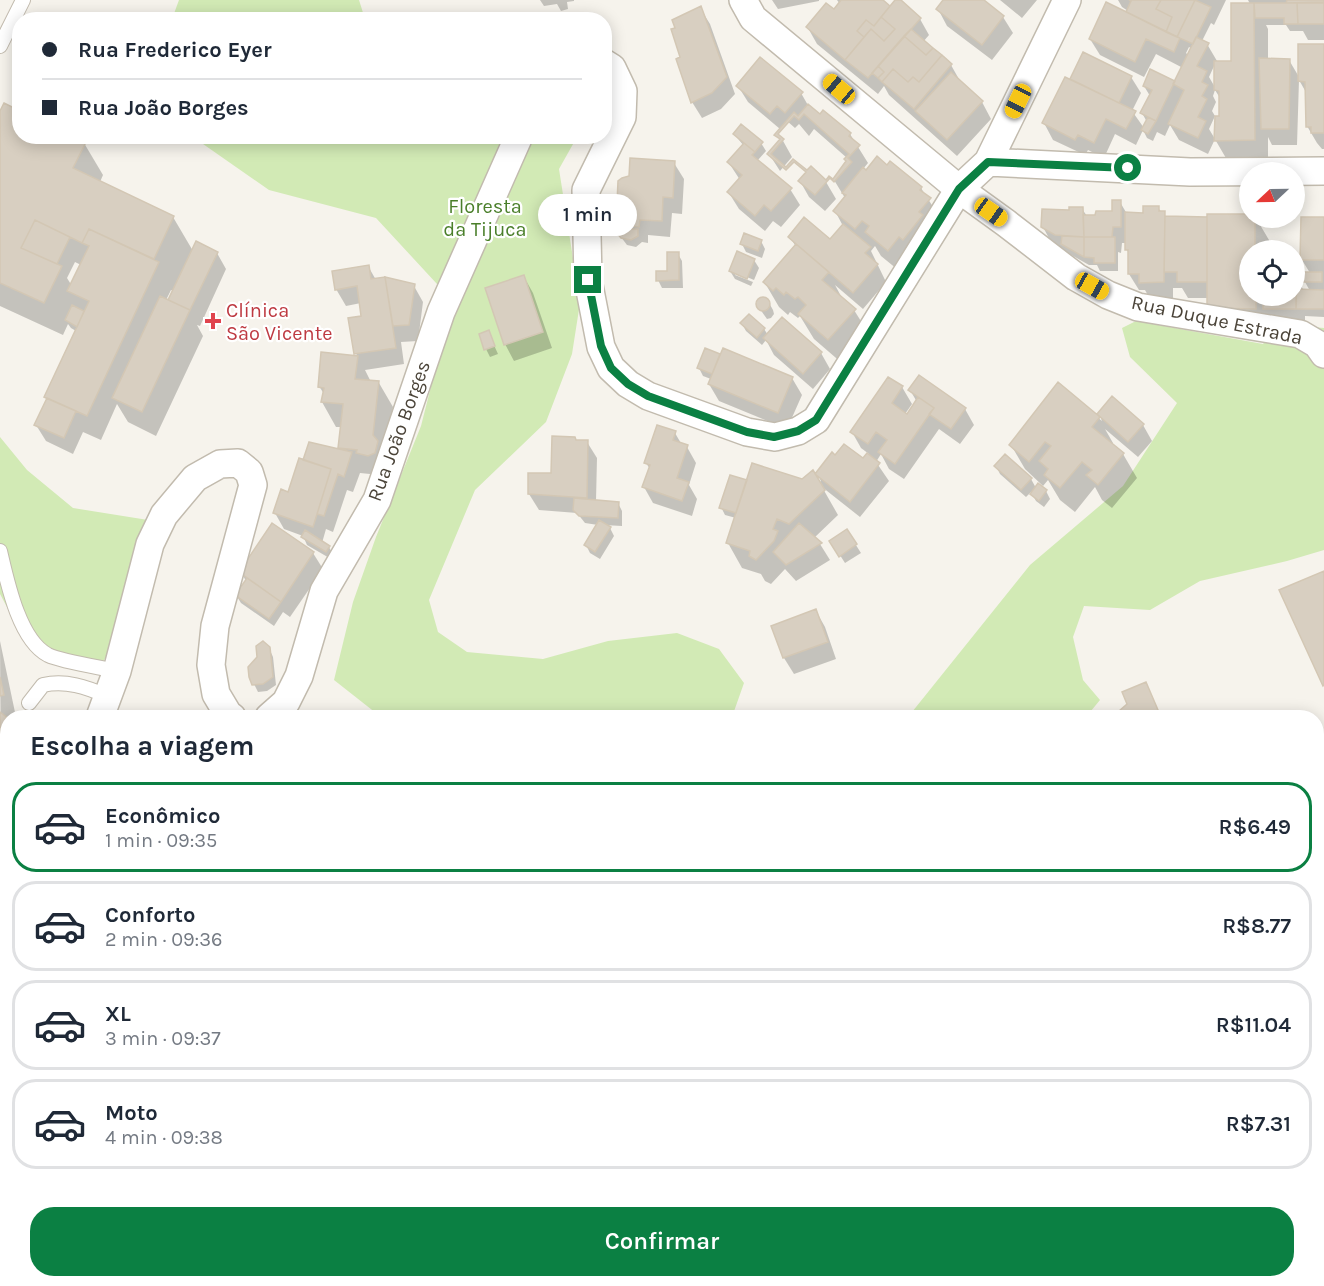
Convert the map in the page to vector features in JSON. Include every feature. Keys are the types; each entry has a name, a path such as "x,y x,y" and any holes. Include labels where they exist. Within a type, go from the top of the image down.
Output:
{"street":[{"name":"Rua Duque Estrada","path":"743,0 753,18 959,189 1076,277 1108,295 1138,307 1300,333 1317,344 1324,354"},
{"path":"609,144 586,190 588,280 601,346 611,368 628,384 648,396 736,428 774,437 798,431 816,420 959,189 988,162 1066,0"},
{"path":"612,68 623,92 622,117 612,137"},
{"name":"Rua João Borges","path":"277,710 286,702 298,676 324,591 377,500 441,312 515,144"},
{"path":"988,162 1190,172 1324,171"},
{"path":"108,695 150,544 164,515 195,478 220,464 238,464 249,472 253,485 215,626 211,665 216,694 226,710"}],"lane":[{"path":"0,46 12,22"},
{"path":"0,551 3,578 26,634 38,648 108,695"},
{"path":"29,703 43,685 52,683 86,687 108,695"}],"green space":[{"path":"179,0 359,0 363,12 175,12"},
{"name":"Floresta da Tijuca","path":"203,144 573,144 559,169 580,303 572,354 546,422 475,490 429,600 438,632 467,652 543,659 608,641 677,633 719,649 744,683 734,710 372,710 334,680 353,602 376,537 421,426 443,339 437,284 376,218 269,190"},
{"path":"1136,321 1263,344 1279,324 1324,328 1324,550 1200,581 1150,610 1084,606 1073,637 1083,680 1100,700 1092,710 914,710 1030,565 1123,486 1177,403 1130,357 1122,328"},
{"path":"0,437 27,470 73,508 148,520 140,591 102,664 25,641 0,594"}],"building":[{"path":"841,0 883,0 890,6 874,26 866,20 857,31 864,37 845,60 806,27 826,3 834,9"},
{"path":"895,0 901,0 921,18 868,78 845,60 871,29 884,41 895,29 881,17"},
{"path":"943,0 984,0 1004,16 982,45 936,9"},
{"path":"1129,0 1161,0 1156,9 1172,17 1166,32 1126,12 1131,1"},
{"path":"1161,0 1195,0 1177,37 1166,32 1172,17 1156,9"},
{"path":"1195,0 1211,7 1193,44 1177,37"},
{"path":"1287,0 1324,0 1324,2 1286,3"},
{"path":"1106,2 1180,38 1174,52 1146,39 1135,62 1089,39"},
{"path":"1231,3 1254,3 1255,140 1214,141 1215,116 1219,116 1219,91 1214,90 1214,61 1231,61"},
{"path":"1254,3 1297,3 1298,24 1284,24 1284,18 1255,18"},
{"path":"1297,3 1324,3 1324,24 1298,24"},
{"path":"701,6 727,77 712,93 691,103 676,59 680,57 671,29 675,28 672,20"},
{"path":"881,17 895,29 884,41 871,29 864,37 857,31 866,20 874,26"},
{"path":"911,29 933,48 926,55 904,36"},
{"path":"904,36 926,55 933,48 942,55 919,82 913,77 908,82 893,69 882,82 878,78 884,72 878,66"},
{"path":"1196,37 1209,43 1197,66 1207,71 1202,82 1208,85 1202,96 1207,99 1198,117 1206,121 1198,138 1168,124 1184,90 1173,84"},
{"path":"1298,44 1324,44 1324,133 1311,133 1311,127 1306,127 1305,82 1298,81"},
{"path":"1083,52 1132,76 1119,103 1070,79"},
{"path":"942,55 952,64 914,109 882,82 893,69 908,82 913,77 919,82"},
{"path":"760,57 803,92 785,113 777,106 770,114 736,86"},
{"path":"1259,58 1290,59 1289,129 1261,129"},
{"path":"878,66 884,72 878,78 872,73"},
{"path":"1150,69 1175,81 1156,121 1140,113 1152,90 1143,86"},
{"path":"951,72 983,101 947,140 915,111"},
{"path":"1065,77 1136,111 1126,129 1106,119 1094,143 1078,135 1075,140 1042,123"},
{"path":"4,103 12,107 12,144 85,144 73,168 174,216 154,259 89,229 82,243 35,220 21,248 62,266 44,303 0,283 0,111"},
{"path":"808,104 820,114 823,110 851,133 849,136 860,145 848,158 852,162 834,182 830,178 815,195 798,181 806,172 794,162 786,170 767,154 780,139 774,135 794,112 798,116","holes":["804,114 849,154 833,179 829,176 826,180 811,166 807,170 793,159 786,167 771,154 784,139 778,134 794,116 799,120"]},
{"path":"1148,117 1156,121 1148,134 1141,130"},
{"path":"741,124 763,142 755,152 733,134"},
{"path":"744,143 755,152 752,155 792,188 771,211 764,205 755,216 727,192 742,175 727,162"},
{"path":"877,156 887,165 890,161 922,187 920,190 931,198 919,212 923,215 903,240 899,237 888,251 865,232 869,226 862,221 855,229 833,211 846,195 842,193 863,167 866,170"},
{"path":"630,158 675,161 673,198 663,197 662,221 640,220 639,227 616,225 618,181 629,176"},
{"path":"1112,200 1121,200 1121,227 1113,227 1112,237 1084,237 1083,215 1095,215 1096,211 1112,211"},
{"path":"1143,206 1159,206 1159,211 1165,211 1164,282 1139,283 1139,274 1128,274 1128,250 1125,250 1125,212 1143,213"},
{"path":"1069,207 1083,207 1084,237 1055,235 1041,227 1042,209 1069,210"},
{"path":"1207,214 1239,214 1239,228 1255,228 1255,240 1239,240 1239,306 1256,306 1256,309 1207,308"},
{"path":"1165,216 1207,217 1207,282 1177,282 1177,272 1164,272"},
{"path":"804,217 830,239 843,224 871,247 865,253 878,264 853,293 788,237"},
{"path":"1305,217 1324,217 1324,260 1305,260 1305,240 1300,240 1301,228 1305,228"},
{"path":"35,220 70,237 57,264 21,248"},
{"path":"89,229 159,262 87,416 44,397 89,301 67,291 89,246 82,243"},
{"path":"617,229 638,229 638,236 631,240 621,238"},
{"path":"744,233 762,240 758,251 740,244"},
{"path":"1062,236 1084,237 1084,257 1061,244"},
{"path":"1084,237 1115,237 1115,263 1094,263 1094,258 1084,257"},
{"path":"196,241 218,252 190,310 168,300"},
{"path":"796,244 829,272 822,280 856,309 828,340 798,314 806,305 798,297 795,299 786,292 784,295 776,288 773,291 763,282"},
{"path":"737,251 755,259 747,279 729,271"},
{"path":"667,252 679,252 679,280 656,281 656,271 667,271"},
{"path":"369,265 371,279 385,277 396,348 354,354 348,318 361,316 357,286 335,290 332,271"},
{"path":"1305,272 1322,272 1322,282 1305,282"},
{"path":"524,275 543,332 504,345 485,288"},
{"path":"385,277 415,284 409,325 393,326"},
{"path":"1305,289 1324,290 1324,309 1296,309 1296,306 1305,306"},
{"path":"160,296 190,310 142,412 112,398"},
{"path":"760,297 766,297 770,304 766,311 760,311 756,307 756,301"},
{"path":"72,305 84,311 77,327 65,320"},
{"path":"1263,306 1296,306 1296,309 1263,309"},
{"path":"749,314 765,328 757,338 740,323"},
{"path":"782,317 822,352 803,374 763,338"},
{"path":"489,330 495,346 484,350 479,334"},
{"path":"705,348 720,354 712,374 697,368"},
{"path":"723,348 793,377 778,413 708,384"},
{"path":"321,352 358,356 355,379 379,381 373,435 378,441 375,453 368,456 356,453 357,450 338,448 343,404 321,402 324,388 318,387"},
{"path":"919,375 966,408 951,429 929,414 934,408 908,390"},
{"path":"888,377 903,386 892,403 907,414 918,397 934,408 895,464 878,452 887,440 876,432 868,444 850,432"},
{"path":"1058,382 1100,417 1092,427 1124,453 1098,485 1086,475 1092,470 1082,462 1060,488 1044,475 1048,469 1039,461 1051,446 1045,442 1029,462 1009,445"},
{"path":"1112,396 1144,424 1128,442 1097,414"},
{"path":"47,398 76,411 64,438 34,425"},
{"path":"657,425 676,431 673,440 688,445 677,478 689,482 682,501 642,487 650,465 644,463"},
{"path":"552,436 588,440 587,498 528,494 528,473 551,473"},
{"path":"309,442 352,452 344,477 338,474 324,516 317,514 331,469 303,460"},
{"path":"844,444 863,458 867,453 880,463 850,502 815,474 832,452 835,455"},
{"path":"1005,454 1032,478 1021,490 994,466"},
{"path":"299,458 331,469 313,527 273,513 281,489 288,492"},
{"path":"752,463 802,479 813,470 825,490 789,524 777,519 773,529 778,531 774,541 756,560 749,556 750,551 726,543"},
{"path":"730,475 747,480 736,513 719,508"},
{"path":"1038,483 1047,490 1039,501 1030,494"},
{"path":"574,498 619,502 618,518 579,516 573,510"},
{"path":"599,520 611,527 595,552 584,545"},
{"path":"272,523 314,552 281,602 239,572"},
{"path":"799,523 822,543 786,565 773,552"},
{"path":"847,529 857,544 839,557 829,541"},
{"path":"305,530 330,546 326,552 301,537"},
{"path":"1324,571 1324,685 1323,686 1279,590"},
{"path":"247,578 281,602 269,619 235,595"},
{"path":"816,609 828,642 783,658 771,626"},
{"path":"263,641 270,647 273,677 263,684 252,685 248,667 257,657 256,646"},
{"path":"0,677 4,695 0,696"},
{"path":"1146,682 1158,710 1120,710 1127,704 1122,692"}],"place":[{"name":"Clínica São Vicente","path":"213,321"}],"route":[{"path":"588,280 601,346 611,368 628,384 648,396 747,432 774,437 798,431 816,420 959,189 988,162 1128,168"}]}
